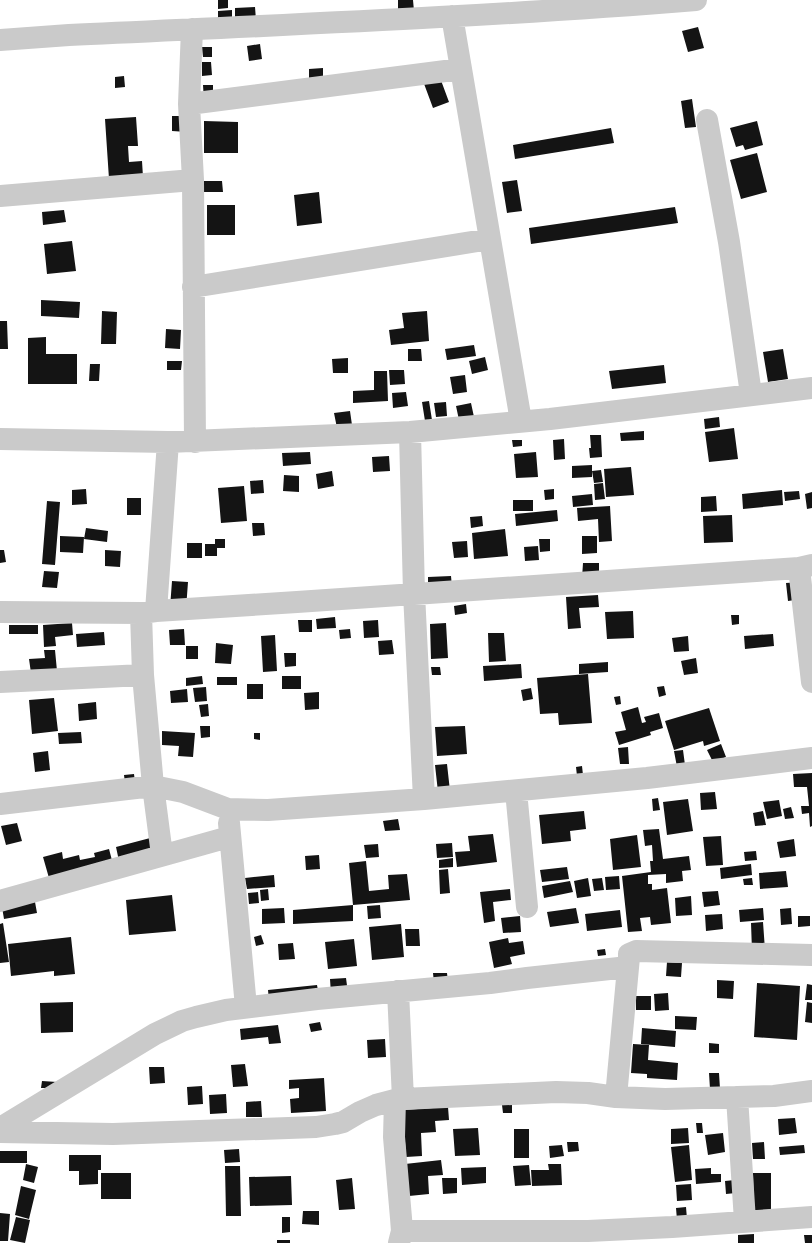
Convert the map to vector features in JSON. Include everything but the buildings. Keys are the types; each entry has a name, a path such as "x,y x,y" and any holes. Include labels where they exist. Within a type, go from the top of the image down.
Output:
{"street":[{"path":"0,40 192,29 438,11 594,8 696,0"},
{"path":"438,11 461,69 521,421"},
{"path":"192,29 190,104 193,180 195,442"},
{"path":"190,104 461,69"},
{"path":"707,120 729,242 751,394"},
{"path":"0,196 193,180"},
{"path":"193,287 490,239"},
{"path":"0,439 195,442 410,432 650,407 812,388"},
{"path":"410,432 414,593 424,799"},
{"path":"162,855 153,786 143,675 148,612 168,442"},
{"path":"0,612 148,612 806,566 812,682"},
{"path":"0,682 143,675"},
{"path":"0,804 153,786 183,792 228,809 268,810 516,791 647,778 812,758"},
{"path":"516,791 527,907"},
{"path":"228,809 246,1007"},
{"path":"0,901 162,855 230,838"},
{"path":"616,1097 629,954 636,951 812,955"},
{"path":"0,1128 168,1028 196,1017 246,1007 324,998 490,983 628,967"},
{"path":"398,991 399,1099 394,1137 400,1237 672,1227 812,1217"},
{"path":"0,1132 113,1134 316,1127 343,1122 367,1109 399,1099 556,1092 665,1099 774,1096 812,1091"},
{"path":"737,1097 745,1222"}]}
